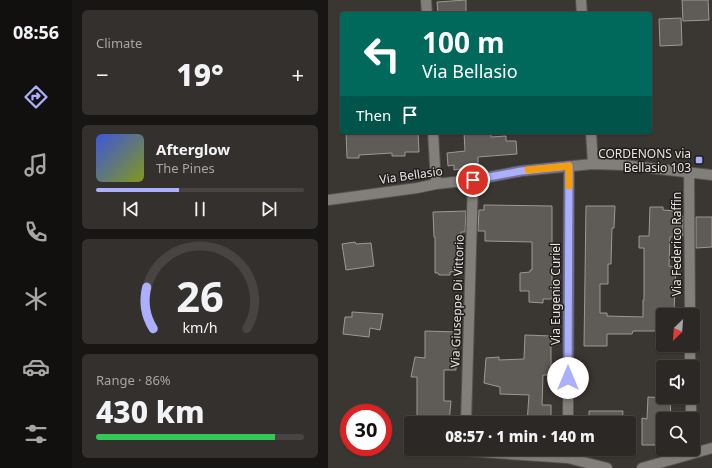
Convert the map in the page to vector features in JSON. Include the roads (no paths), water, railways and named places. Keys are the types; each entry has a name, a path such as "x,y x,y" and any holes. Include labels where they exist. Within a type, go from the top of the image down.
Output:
{"street":[{"path":"426,0 427,12"},
{"path":"581,0 582,12"},
{"path":"433,134 436,184"},
{"path":"591,134 593,164"},
{"name":"Via Bellasio","path":"328,200 473,180 521,171 593,164 623,164 712,175"},
{"name":"Via Eugenio Curiel","path":"568,416 569,166"},
{"name":"Via Federico Raffin","path":"689,172 690,308"},
{"name":"Via Giuseppe Di Vittorio","path":"466,416 473,180"},
{"path":"700,450 712,448"},
{"path":"576,456 607,468"},
{"path":"642,468 677,456"}],"place":[{"name":"CORDENONS via Bellasio 103","path":"699,160"}]}
